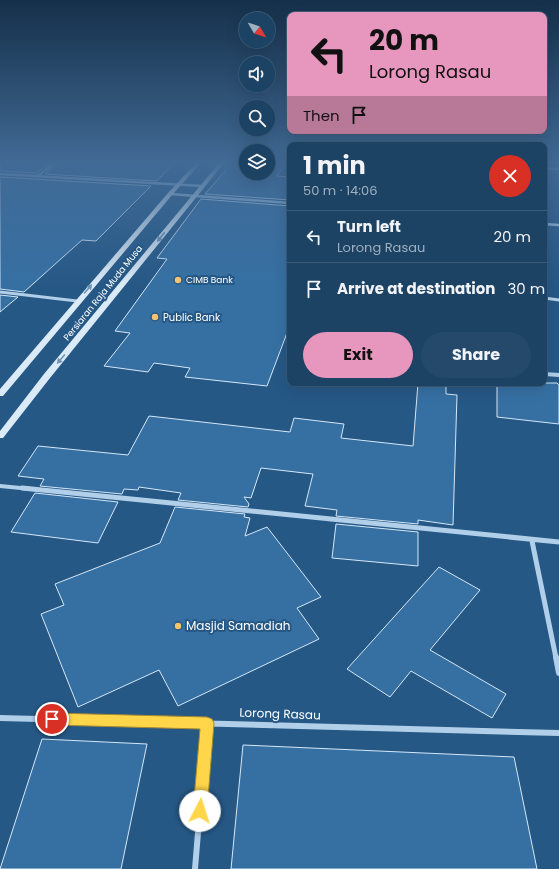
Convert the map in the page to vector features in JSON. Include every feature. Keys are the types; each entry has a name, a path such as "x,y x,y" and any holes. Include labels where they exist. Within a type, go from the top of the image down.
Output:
{"main road":[{"name":"Persiaran Raja Muda Musa","path":"0,394 162,204"},
{"name":"Persiaran Raja Muda Musa","path":"0,436 188,204"}],"street":[{"path":"547,224 559,225"},
{"path":"0,292 48,299 78,301"},
{"path":"547,298 559,300"},
{"path":"547,374 559,375"},
{"path":"0,486 532,541 559,542"},
{"path":"532,541 559,673"},
{"name":"Lorong Rasau","path":"0,718 559,733"},
{"path":"195,869 207,723"}],"building":[{"path":"0,204 133,204 96,241 82,240 24,292 0,289"},
{"path":"198,204 259,204 287,206 287,333 267,386 185,377 190,368 154,363 148,372 104,366 130,333 115,331 167,259 157,258"},
{"path":"0,295 18,297 0,312"},
{"path":"547,383 557,383 559,385 559,424 497,417 497,386 547,386"},
{"path":"418,386 446,386 446,394 457,395 453,525 418,520 418,524 336,516 337,510 305,506 313,474 261,468 251,498 244,497 249,504 248,507 178,500 181,493 139,487 138,490 124,489 122,494 40,486 44,479 18,476 38,446 128,455 149,416 290,432 294,418 344,424 341,438 413,446"},
{"path":"35,493 118,502 98,543 11,532"},
{"name":"Masjid Samadiah","path":"175,507 245,514 244,517 250,518 245,536 267,527 321,597 297,608 319,639 178,706 159,670 78,707 41,614 64,605 55,584 160,543"},
{"path":"336,524 418,532 418,566 332,558"},
{"path":"439,567 480,590 430,650 506,694 492,718 411,671 390,697 347,669"},
{"path":"42,739 147,744 121,869 0,869"},
{"path":"243,745 514,757 537,869 231,869"}],"place":[{"name":"CIMB Bank","path":"178,280"},
{"name":"Public Bank","path":"155,317"},
{"name":"Masjid Samadiah","path":"178,626"}],"route":[{"path":"52,719 207,723 200,811"}]}
